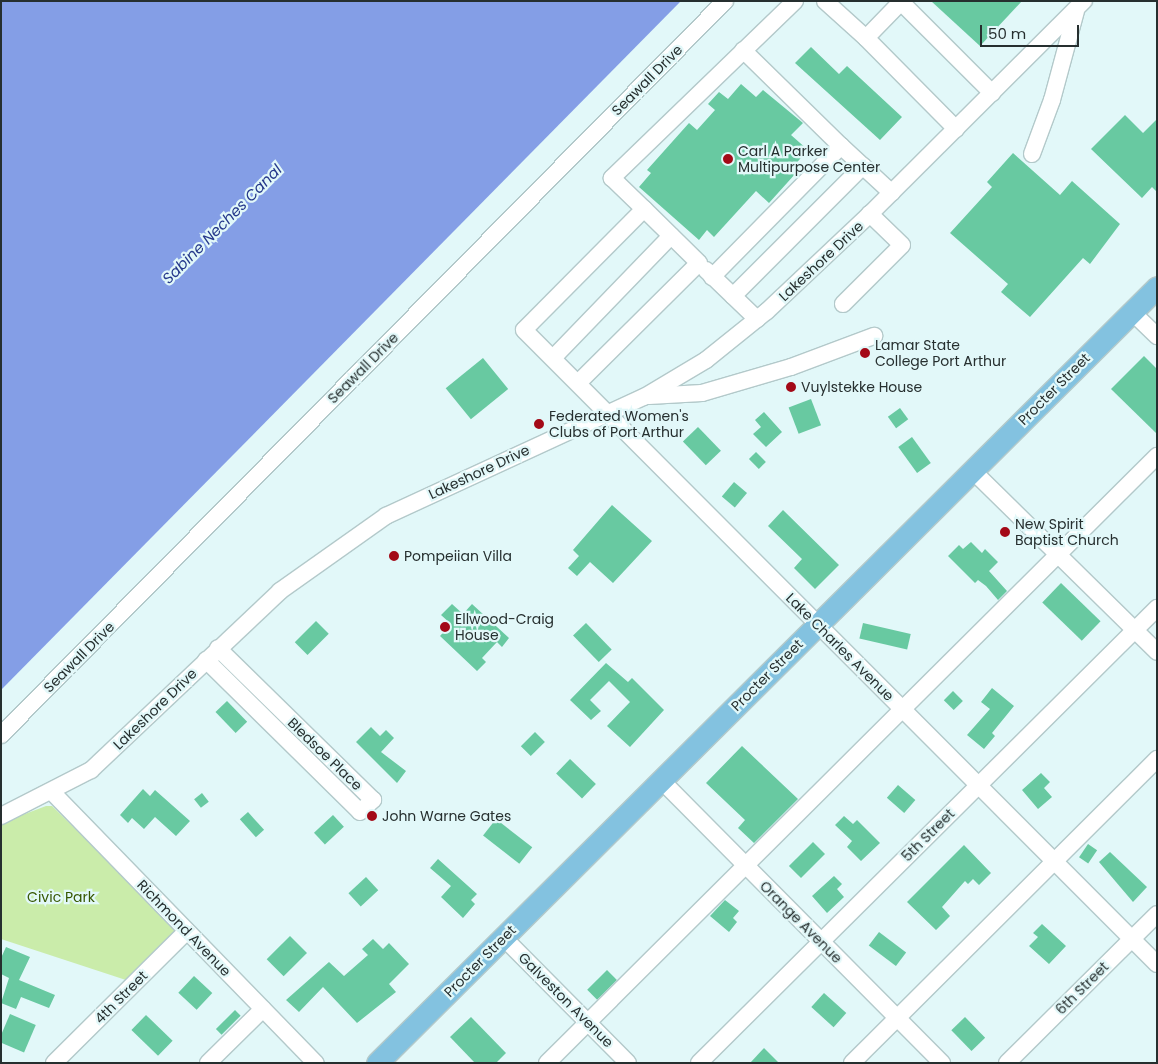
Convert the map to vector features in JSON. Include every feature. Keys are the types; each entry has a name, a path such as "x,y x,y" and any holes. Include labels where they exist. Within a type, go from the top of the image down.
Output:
{"main road":[{"name":"Procter Street","path":"377,1063 1157,287"}],"street":[{"name":"Seawall Drive","path":"1,735 725,1"},
{"path":"757,319 612,178 795,1"},
{"path":"826,1 866,38 956,129"},
{"path":"866,38 901,2 992,93"},
{"path":"1032,154 1052,100 1080,5"},
{"name":"Lakeshore Drive","path":"1,816 53,793 91,770 280,591 386,516 644,397 706,360 757,319 870,214 1080,5"},
{"path":"743,50 892,193"},
{"path":"712,277 841,146"},
{"path":"733,296 863,166"},
{"name":"Lake Charles Avenue","path":"644,209 524,330 609,412 818,625 1157,964"},
{"path":"843,304 902,245 870,214"},
{"path":"552,358 671,236"},
{"path":"578,383 699,263"},
{"path":"1132,312 1157,336"},
{"path":"644,397 702,393 791,367 874,336"},
{"path":"547,1063 1157,456"},
{"path":"973,471 1157,652"},
{"name":"5th Street","path":"699,1063 1157,608"},
{"name":"Bledsoe Place","path":"206,660 360,812 373,800 218,648"},
{"path":"852,1063 1157,759"},
{"name":"Orange Avenue","path":"661,780 942,1063"},
{"name":"Richmond Avenue","path":"53,793 316,1063"},
{"name":"6th Street","path":"1007,1063 1157,914"},
{"name":"4th Street","path":"54,1063 187,931"},
{"name":"Galveston Avenue","path":"504,937 628,1063"},
{"path":"208,1063 263,1009"}],"green space":[{"name":"Civic Park","path":"46,806 52,806 173,924 175,936 132,982 1,939 1,823"}],"water":[{"name":"Sabine Neches Canal","path":"1,1 681,1 1,690"}],"building":[{"path":"931,1 1022,1 980,46"},
{"path":"811,47 839,74 847,66 902,117 880,140 795,63"},
{"name":"Carl A Parker Multipurpose Center","path":"741,84 756,97 763,90 803,123 791,135 808,150 791,169 796,173 769,203 756,191 714,237 707,230 699,240 639,187 651,173 647,170 689,123 697,130 715,110 708,104 719,92 728,99"},
{"path":"1125,115 1143,133 1157,119 1157,192 1152,187 1142,198 1091,149"},
{"path":"1013,153 1060,195 1072,181 1120,224 1090,264 1083,258 1030,317 1001,292 1008,284 950,233 992,187 987,182"},
{"path":"1144,356 1157,369 1157,434 1111,389"},
{"path":"483,358 508,389 471,419 446,388"},
{"path":"811,399 821,425 799,434 789,408"},
{"path":"900,408 908,419 896,428 888,417"},
{"path":"764,412 782,432 766,447 753,434 761,427 755,420"},
{"path":"698,427 721,451 706,465 683,442"},
{"path":"912,437 931,463 917,473 898,447"},
{"path":"756,452 766,462 759,469 749,459"},
{"path":"734,482 747,493 735,507 722,497"},
{"path":"612,505 652,541 613,583 590,562 577,576 568,568 579,556 573,550"},
{"path":"783,510 839,565 815,589 794,568 802,559 768,526"},
{"path":"971,542 982,553 985,549 998,562 989,571 1007,591 998,600 986,586 978,580 975,583 948,556 959,545 963,549"},
{"path":"1061,583 1101,621 1082,641 1042,602"},
{"path":"452,604 463,614 472,604 509,638 502,647 497,642 482,658 486,662 477,671 440,636 451,624 441,615"},
{"path":"316,621 329,634 308,655 295,642"},
{"path":"586,623 612,650 599,662 573,636"},
{"path":"863,623 911,634 907,650 859,639"},
{"path":"606,663 628,682 632,678 664,710 630,747 607,726 630,702 609,681 590,700 601,711 591,720 570,700"},
{"path":"992,688 1014,706 992,733 995,736 984,749 967,735 990,709 981,702"},
{"path":"953,691 963,701 954,710 944,700"},
{"path":"227,701 247,722 236,733 215,712"},
{"path":"371,727 380,736 386,730 394,738 381,752 406,771 397,783 356,742"},
{"path":"535,732 545,742 531,756 521,746"},
{"path":"742,746 798,799 754,843 738,828 745,820 706,783"},
{"path":"570,759 596,784 582,798 556,773"},
{"path":"1041,773 1050,782 1044,788 1052,797 1038,809 1022,790"},
{"path":"898,785 915,800 904,813 887,798"},
{"path":"143,789 150,796 155,790 190,821 176,836 155,817 144,829 132,818 128,823 120,815"},
{"path":"202,793 209,802 201,808 194,799"},
{"path":"248,812 264,830 256,837 240,819"},
{"path":"333,815 344,827 325,844 314,833"},
{"path":"844,816 853,824 857,820 880,843 861,861 847,847 852,841 835,825"},
{"path":"496,819 532,847 519,864 483,836"},
{"path":"813,842 825,854 801,878 789,866"},
{"path":"1088,844 1097,850 1088,863 1079,857"},
{"path":"964,845 991,873 979,885 973,879 968,884 965,881 942,907 950,916 936,930 907,902"},
{"path":"1110,852 1147,887 1133,902 1099,862"},
{"path":"438,859 477,894 471,900 475,904 463,918 441,897 451,886 430,868"},
{"path":"834,876 842,884 837,889 844,897 827,913 812,896"},
{"path":"366,877 378,890 361,907 348,893"},
{"path":"725,900 739,911 733,918 737,922 729,932 710,916"},
{"path":"1042,924 1066,946 1049,964 1029,946 1038,937 1033,933"},
{"path":"879,932 906,952 896,966 869,946"},
{"path":"290,936 307,953 284,976 267,959"},
{"path":"373,939 383,949 389,943 409,964 389,984 396,992 357,1023 323,987 299,1012 286,1000 329,962 344,976 368,955 362,949"},
{"path":"6,947 30,957 19,980 55,995 49,1008 21,997 16,1009 1,1003 9,978 1,974 1,958"},
{"path":"607,970 617,980 597,1000 587,990"},
{"path":"194,976 212,993 197,1010 178,993"},
{"path":"824,993 846,1013 834,1027 811,1007"},
{"path":"235,1010 241,1016 222,1035 216,1029"},
{"path":"10,1014 36,1025 24,1053 1,1043 1,1035"},
{"path":"146,1015 173,1041 158,1056 131,1030"},
{"path":"471,1017 506,1053 496,1063 475,1063 450,1037"},
{"path":"965,1017 985,1038 971,1051 951,1030"},
{"path":"764,1048 779,1063 750,1063"}],"place":[{"name":"Carl A Parker Multipurpose Center","path":"728,159"},
{"name":"Lamar State College Port Arthur","path":"865,353"},
{"name":"Vuylstekke House","path":"791,387"},
{"name":"Federated Women's Clubs of Port Arthur","path":"539,424"},
{"name":"New Spirit Baptist Church","path":"1005,532"},
{"name":"Pompeiian Villa","path":"394,556"},
{"name":"Ellwood-Craig House","path":"445,627"},
{"name":"John Warne Gates","path":"372,816"}]}
